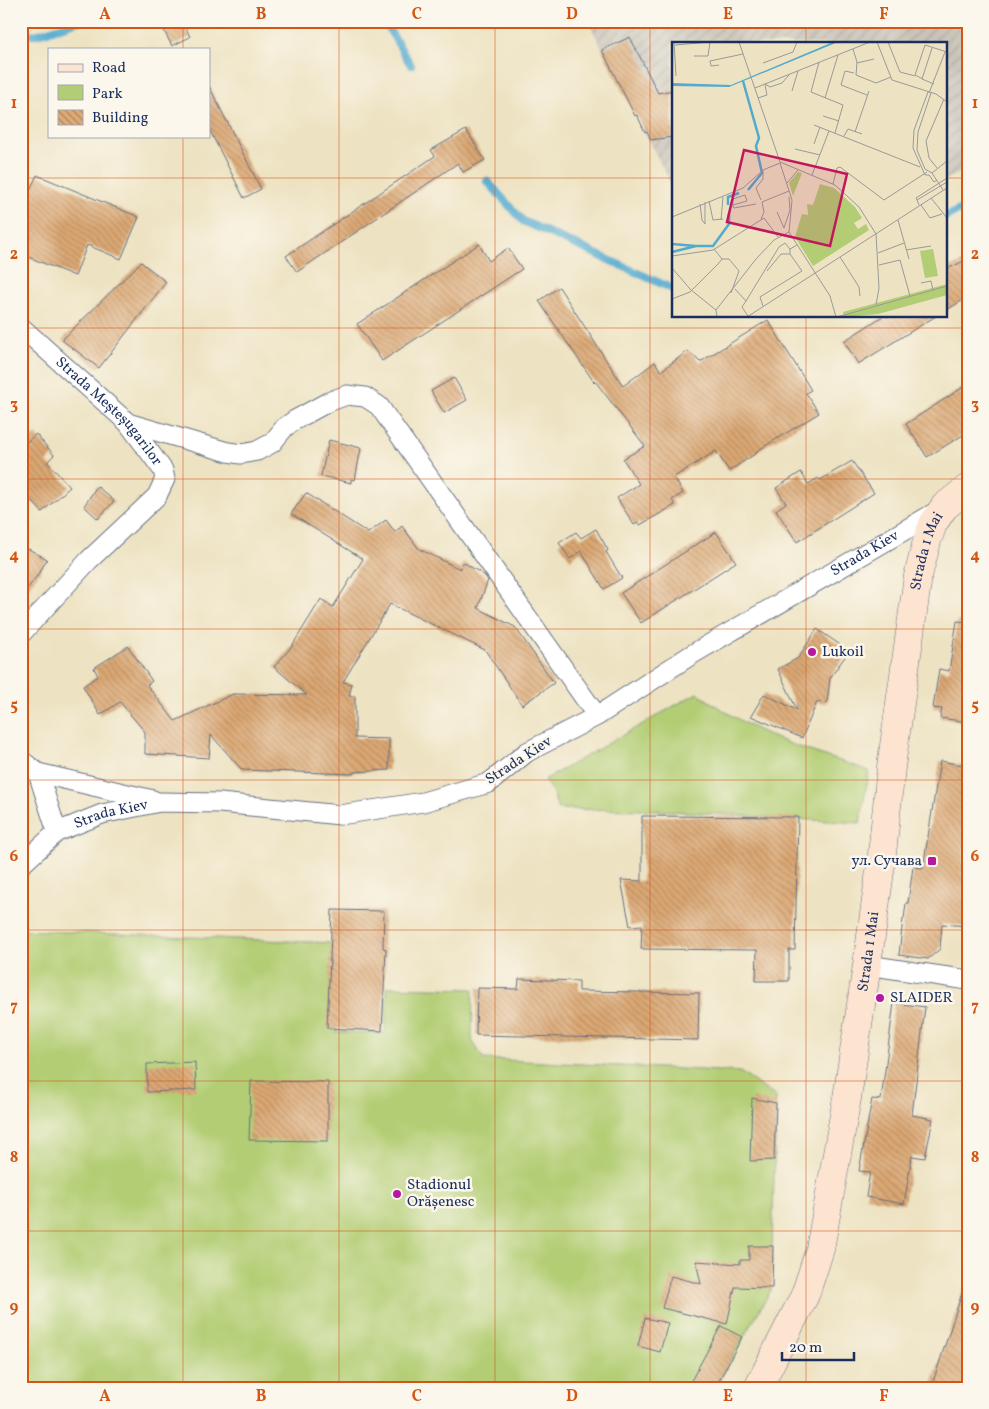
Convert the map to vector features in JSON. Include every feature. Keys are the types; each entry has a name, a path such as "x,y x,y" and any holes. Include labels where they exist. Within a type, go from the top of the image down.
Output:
{"main road":[{"name":"Strada Kiev","path":"944,507 968,488"},
{"name":"Strada 1 Mai","path":"758,1388 804,1295 820,1249 845,1108 867,965 914,596 927,541 933,524 944,507"}],"street":[{"name":"Strada Meșteșugarilor","path":"21,327 128,423 163,470 165,479 163,488 158,496 89,560 21,634"},
{"path":"128,423 228,452 241,454 257,451 272,443 295,420 328,402 347,395 364,397 379,406 597,716"},
{"name":"Strada Kiev","path":"21,865 57,832 102,814 160,802 220,803 340,815 423,802 489,783 527,752 597,716 691,655 944,507"},
{"path":"21,760 38,773 160,802"},
{"path":"38,773 57,832"},
{"path":"867,965 968,980"}],"shaded area":[{"path":"588,21 968,21 968,169 946,180 946,42 672,42 672,186"}],"green space":[{"path":"697,693 732,716 770,736 869,771 860,823 655,810 558,809 552,791 544,780"},
{"name":"Stadionul Orășenesc","path":"21,930 334,943 330,1028 336,1029 336,1032 385,1033 387,987 473,989 472,1040 483,1059 740,1072 776,1097 771,1290 715,1388 21,1388"}],"building":[{"path":"159,21 183,21 190,37 172,46"},
{"path":"630,37 658,93 672,90 672,137 651,140 637,115 635,116 602,50"},
{"path":"210,88 261,189 244,198 210,131"},
{"path":"466,130 485,160 463,172 458,163 297,272 286,256 435,156 431,150"},
{"path":"37,175 139,217 121,259 87,245 75,276 21,254 21,209"},
{"path":"479,244 489,261 508,248 522,269 382,361 357,324"},
{"path":"968,259 968,297 946,310 946,270"},
{"path":"141,262 166,282 99,368 62,340"},
{"path":"559,287 623,386 655,362 661,371 688,351 700,362 768,320 811,390 806,393 819,413 757,451 729,471 716,451 674,477 683,493 672,500 675,505 640,525 639,522 634,525 617,498 639,484 623,459 645,446 594,382 539,301"},
{"path":"880,318 933,318 858,364 844,341"},
{"path":"454,378 467,400 444,413 431,391"},
{"path":"968,384 968,432 927,457 906,424"},
{"path":"36,434 54,455 47,462 70,487 42,512 21,489 21,447"},
{"path":"329,440 361,448 355,480 351,479 351,483 321,476"},
{"path":"852,461 874,493 797,542 776,510 786,503 776,488 801,472 808,484 818,478 820,480"},
{"path":"97,486 114,501 98,519 84,506"},
{"path":"306,493 368,533 386,520 395,532 402,526 419,549 460,569 463,562 484,575 488,580 478,608 515,627 554,683 522,705 485,650 390,604 343,682 352,684 349,696 355,696 355,738 389,739 389,770 354,772 353,774 242,770 211,735 209,758 145,754 145,732 120,702 100,715 83,686 98,676 94,668 128,646 152,681 147,685 175,721 233,694 307,695 274,667 292,646 321,599 333,607 363,559 291,514"},
{"path":"596,529 608,550 606,552 622,578 604,589 581,551 570,559 559,543 576,532 581,538"},
{"path":"716,532 736,562 641,623 621,593"},
{"path":"21,545 47,559 40,572 21,597"},
{"path":"957,621 968,622 968,722 940,718 942,709 933,708 939,669 949,671"},
{"path":"817,629 849,651 830,678 827,703 817,702 802,738 751,716 764,694 797,710 778,669 798,658"},
{"path":"940,761 968,766 968,832 961,873 968,873 968,926 942,924 940,949 928,959 899,955 903,919 906,903 908,903 913,867 923,868"},
{"path":"642,816 798,817 795,950 789,950 789,981 756,981 757,950 641,949 642,925 630,926 621,880 642,881"},
{"path":"332,910 384,911 383,948 386,949 382,1031 327,1028"},
{"path":"519,979 579,981 579,991 699,993 698,1040 476,1035 477,988 518,989"},
{"path":"894,1003 925,1007 912,1115 933,1119 925,1158 912,1156 904,1204 866,1197 870,1172 859,1171 872,1099 881,1100"},
{"path":"195,1062 196,1090 147,1092 147,1064"},
{"path":"251,1081 328,1082 328,1141 249,1140"},
{"path":"752,1098 776,1103 774,1160 750,1161"},
{"path":"749,1246 773,1246 772,1288 735,1287 727,1324 662,1308 671,1276 701,1284 696,1261 740,1264 740,1260 749,1260"},
{"path":"964,1287 968,1288 968,1388 931,1388"},
{"path":"645,1318 668,1323 660,1352 638,1346"},
{"path":"721,1326 742,1337 715,1388 687,1388"}],"waterway":[{"path":"21,35 38,34 79,21"},
{"path":"384,21 411,65"},
{"path":"487,181 523,221 672,289"},
{"path":"946,217 968,206"}],"place":[{"name":"Lukoil","path":"812,652"},
{"name":"ул. Сучава","path":"932,861"},
{"name":"SLAIDER","path":"880,998"},
{"name":"Stadionul Orășenesc","path":"397,1194"}]}
